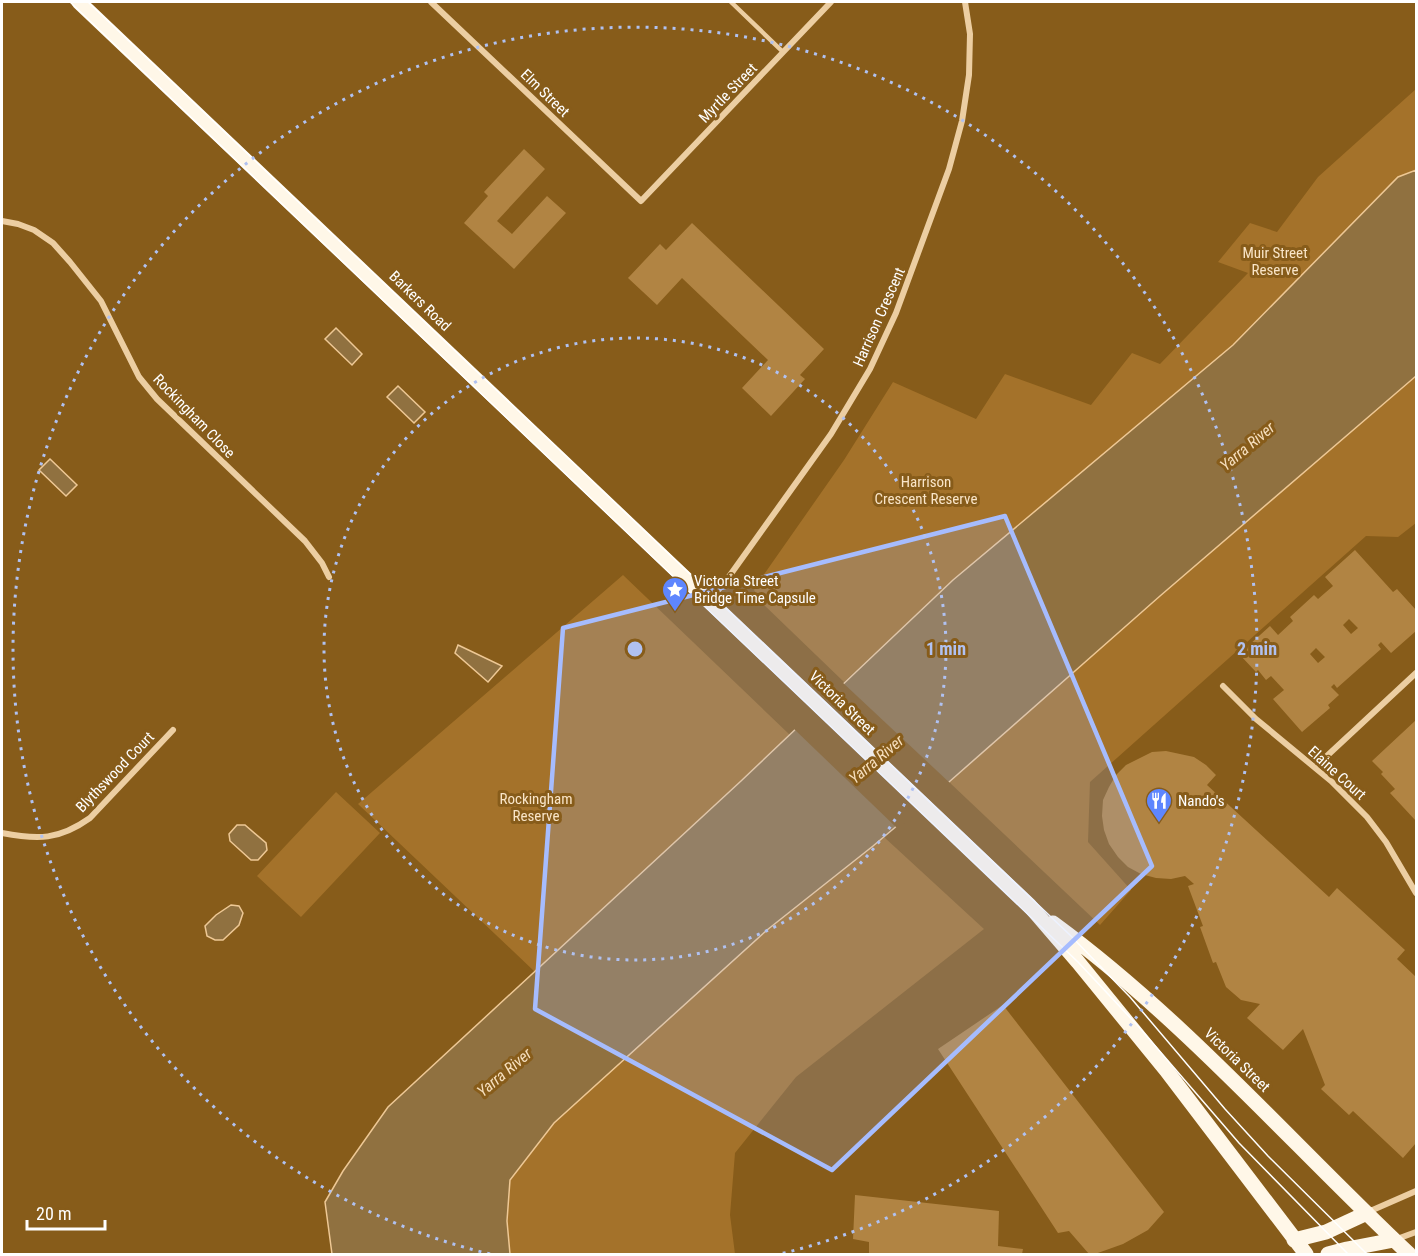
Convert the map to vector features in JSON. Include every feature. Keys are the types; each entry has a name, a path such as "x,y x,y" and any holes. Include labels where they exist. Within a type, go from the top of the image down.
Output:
{"main road":[{"name":"Barkers Road","path":"79,2 736,627"},
{"name":"Victoria Street","path":"736,627 1029,905 1120,976 1232,1078 1409,1254"},
{"name":"Victoria Street","path":"1029,905 1166,1070 1306,1254"},
{"path":"1294,1240 1326,1232 1367,1213"},
{"path":"1328,1254 1394,1240"}],"street":[{"name":"Elm Street","path":"432,2 641,201"},
{"name":"Myrtle Street","path":"641,201 831,2"},
{"name":"Harrison Crescent","path":"709,601 831,434 870,369 896,314 949,169 962,121 970,55 970,34 965,2"},
{"name":"Rockingham Close","path":"2,221 34,230 52,243 70,262 101,301 139,377 157,399 305,541 322,563 329,577"},
{"path":"1315,767 1416,673"},
{"name":"Elaine Court","path":"1223,686 1256,719 1315,767 1374,824 1392,850 1416,893"},
{"name":"Blythswood Court","path":"2,833 23,837 42,837 62,834 75,828 90,818 173,730"},
{"path":"1367,1213 1416,1191"},
{"path":"1394,1240 1416,1232"}],"lane":[{"path":"730,2 783,52"}],"highlighted area":[{"path":"1005,516 1152,866 832,1170 535,1009 563,628"}],"green space":[{"name":"Harrison Crescent Reserve","path":"1416,89 1416,170 1398,177 1233,345 953,580 844,682 762,603 754,590 758,583 844,460 893,382 976,419 1005,374 1091,405 1132,353 1160,364 1248,273 1218,262 1250,223 1277,232 1318,177"},
{"path":"1416,376 1416,523 1398,537 1366,536 1090,782 1088,842 1131,890 1100,925 949,782 1160,596"},
{"name":"Rockingham Reserve","path":"623,575 790,735 535,972 358,804"},
{"path":"336,792 380,833 301,917 257,876"},
{"path":"884,837 984,929 796,1077 735,1153 730,1215 735,1254 510,1254 507,1221 510,1180 554,1123 767,930"}],"water":[{"name":"Yarra River","path":"1416,170 1416,376 1160,596 949,782 767,930 554,1123 510,1180 507,1221 510,1254 332,1254 325,1202 343,1171 388,1107 741,781 953,580 1233,345 1398,177"},
{"path":"336,328 362,354 352,365 325,339"},
{"path":"398,386 425,412 414,423 387,397"},
{"path":"50,459 77,485 66,496 39,470"},
{"path":"458,645 502,666 488,682 455,653"},
{"path":"237,825 245,825 266,843 267,850 258,860 251,860 230,841 229,834"},
{"path":"231,905 239,906 243,913 239,925 223,940 215,940 207,936 205,926"}],"pier":[{"path":"841,681 951,784 898,829 793,728"}],"building":[{"path":"524,149 545,169 497,221 512,234 547,196 566,213 514,269 464,223 488,196 484,192"},
{"path":"692,223 824,349 800,375 805,379 771,416 742,388 768,360 682,278 657,305 628,278 660,244 666,250"},
{"path":"1355,550 1393,592 1397,589 1416,610 1416,631 1391,653 1381,642 1378,645 1381,649 1337,688 1334,684 1331,687 1339,695 1328,705 1330,708 1302,732 1273,699 1284,690 1271,676 1266,680 1258,670 1256,672 1239,654 1270,626 1278,635 1293,621 1290,617 1314,595 1318,599 1333,586 1325,577","holes":["1349,619 1358,628 1351,634 1343,625","1316,648 1325,657 1318,663 1310,654"]},
{"path":"1416,720 1416,821 1390,793 1395,789 1372,761"},
{"path":"1166,751 1194,757 1206,765 1216,775 1207,785 1329,897 1337,888 1405,950 1397,959 1416,977 1416,1143 1403,1158 1353,1111 1349,1115 1321,1089 1325,1085 1303,1029 1283,1050 1247,1018 1260,1004 1241,1000 1226,987 1216,962 1213,963 1200,927 1203,926 1188,886 1194,884 1185,876 1171,879 1141,874 1128,867 1109,844 1102,816 1103,800 1116,775 1126,765 1152,752"},
{"path":"1003,1005 1164,1212 1148,1230 1123,1244 1095,1254 1089,1254 1069,1231 1058,1233 938,1049"},
{"path":"855,1195 999,1211 998,1246 1023,1249 1022,1254 869,1254 869,1242 853,1239"}],"tram line":[{"path":"70,2 1078,962 1138,1026 1239,1143 1348,1254"},
{"path":"88,2 1070,935 1130,997 1268,1156 1367,1254"}],"place":[{"name":"Victoria Street Bridge Time Capsule","path":"675,613"},
{"name":"Nando's","path":"1159,824"}],"park label":[{"name":"Muir Street Reserve","path":"1275,262"}]}
